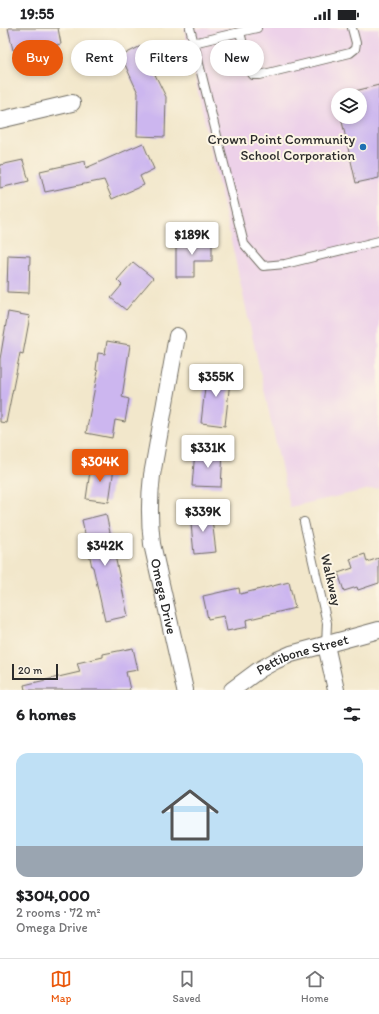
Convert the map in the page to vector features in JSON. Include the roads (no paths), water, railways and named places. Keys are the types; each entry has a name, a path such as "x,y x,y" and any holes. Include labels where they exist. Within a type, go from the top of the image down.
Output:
{"street":[{"path":"0,120 72,103"},
{"name":"Omega Drive","path":"177,336 152,475 149,498 149,521 152,544 185,690"},
{"name":"Pettibone Street","path":"232,690 259,670 291,654 379,630"},
{"path":"326,645 336,690"}],"lane":[{"path":"190,28 192,40"},
{"path":"202,41 257,28"},
{"path":"240,32 249,69 253,74 260,75 350,53 355,49 356,43 352,28"},
{"path":"201,76 244,244 263,266 286,264 379,241"},
{"name":"Walkway","path":"304,522 327,623 326,645"}],"place":[{"name":"Crown Point Community School Corporation","path":"363,147"}]}
